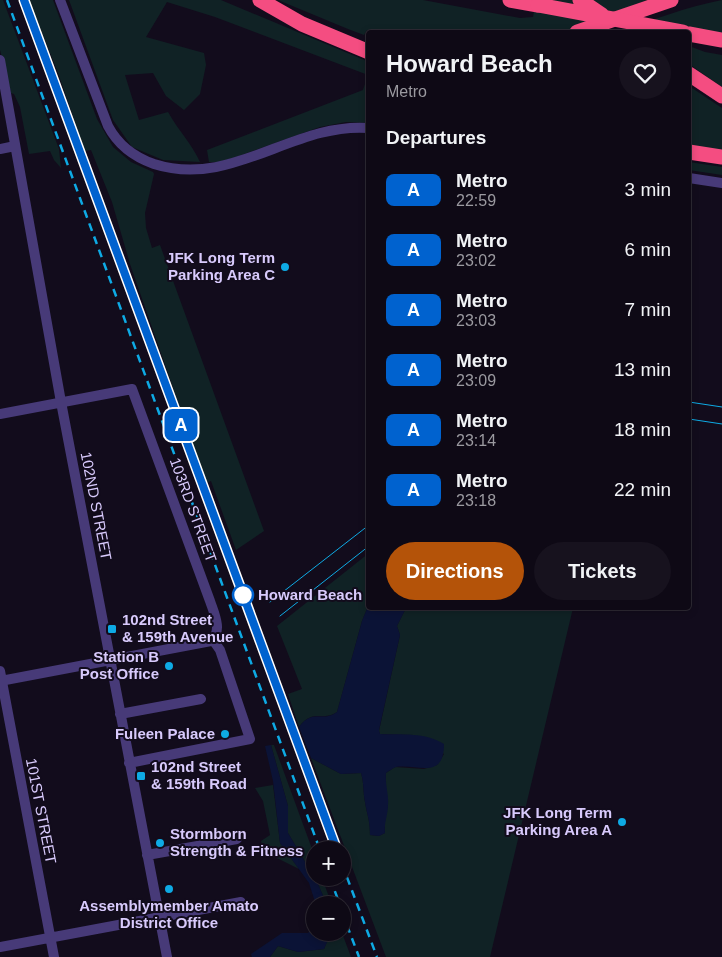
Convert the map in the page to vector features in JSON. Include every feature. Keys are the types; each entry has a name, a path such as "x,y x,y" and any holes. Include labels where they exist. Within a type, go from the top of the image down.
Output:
{"highway":[{"path":"260,0 302,24 366,51"},
{"path":"264,0 366,39"},
{"path":"510,0 672,30"},
{"path":"580,0 624,30"},
{"path":"583,30 671,0"},
{"path":"691,34 722,40"},
{"path":"691,75 722,95"},
{"path":"691,152 722,157"}],"street":[{"path":"60,0 108,126 120,144 144,160 161,166 179,169 205,170 236,163 321,132 344,128 366,128"},
{"name":"102ND STREET","path":"0,60 61,402 167,957"},
{"path":"0,149 15,146"},
{"path":"691,178 722,183"},
{"name":"103RD STREET","path":"61,402 132,388 216,619 217,628 212,640"},
{"path":"0,414 61,402"},
{"path":"1,678 110,660 212,640 220,650 250,739 129,763"},
{"name":"101ST STREET","path":"1,678 54,957"},
{"path":"120,714 201,699"},
{"path":"147,856 237,839"},
{"path":"0,948 240,902"}],"shaded area":[{"path":"0,0 3,0 59,149 61,168 54,160 50,151 29,154 20,107 14,94 11,93 0,50"},
{"path":"29,0 53,0 97,119 113,147 131,162 154,174 145,213 146,228 152,248 160,245 264,531 236,550 211,481 206,483 130,264 112,202 91,150 85,151 58,73"},
{"path":"69,0 221,0 366,61 366,74 215,17 167,2 146,37 204,53 206,65 200,94 184,110 166,96 153,73 125,75 139,120 168,112 200,162 163,160 132,147 113,120"},
{"path":"278,0 423,0 520,18 533,17 536,0 647,0 567,30 366,30 364,35"},
{"path":"722,0 722,34 692,28 691,34 691,30 624,30 682,10"},
{"path":"691,47 722,55 722,87 691,65"},
{"path":"366,81 366,123 346,122 320,127 233,158 209,162 207,150 363,90"},
{"path":"691,87 722,108 722,151 691,146"},
{"path":"691,162 722,167 722,175 691,170"},
{"path":"366,555 367,610 337,712 332,715 309,718 299,727 288,694 302,689 277,626"},
{"path":"405,610 573,610 490,957 386,957 351,864 351,841 342,841 311,758 341,774 361,773 370,835 379,836 385,833 384,822 388,805 385,785 386,773 395,767 424,769 437,765 444,754 413,735 380,734 379,731 400,635 397,626"},
{"path":"271,745 274,745 309,841 306,841 306,864 288,833 288,806"},
{"path":"273,785 280,843 299,869 264,854 261,841 270,835 263,801 255,788"},
{"path":"319,886 325,886 329,896 323,896"},
{"path":"327,941 345,941 351,957 270,957 278,946 298,952 324,949"}],"water":[{"path":"367,610 405,610 397,626 400,635 379,730 380,734 421,736 444,744 443,755 440,762 435,766 428,768 396,767 386,773 388,809 385,833 379,836 370,835 361,773 341,774 311,758 299,727 309,718 332,715 337,712"},
{"path":"271,745 288,806 288,833 306,864 306,879 280,843 273,781 265,746"},
{"path":"310,886 319,886 323,896 313,896"},
{"path":"282,933 306,933 306,941 328,941 324,949 298,952 278,946 270,957 252,957 251,954"}],"tram line":[{"path":"691,402 722,407"},
{"path":"691,419 722,424"},
{"path":"270,602 366,527"},
{"path":"280,616 366,548"}],"railway":[{"path":"7,0 317,841"},
{"path":"24,0 334,841"},
{"path":"333,886 337,896"},
{"path":"350,886 377,957"},
{"path":"351,936 359,957"}],"metro line":[{"name":"A","path":"24,0 334,841"}],"place":[{"name":"JFK Long Term Parking Area C","path":"285,267"},
{"name":"Howard Beach","path":"243,595"},
{"name":"102nd Street & 159th Avenue","path":"112,629"},
{"name":"Station B Post Office","path":"169,666"},
{"name":"Fuleen Palace","path":"225,734"},
{"name":"102nd Street & 159th Road","path":"141,776"},
{"name":"JFK Long Term Parking Area A","path":"622,822"},
{"name":"Stormborn Strength & Fitness","path":"160,843"},
{"name":"Assemblymember Amato District Office","path":"169,889"}]}
